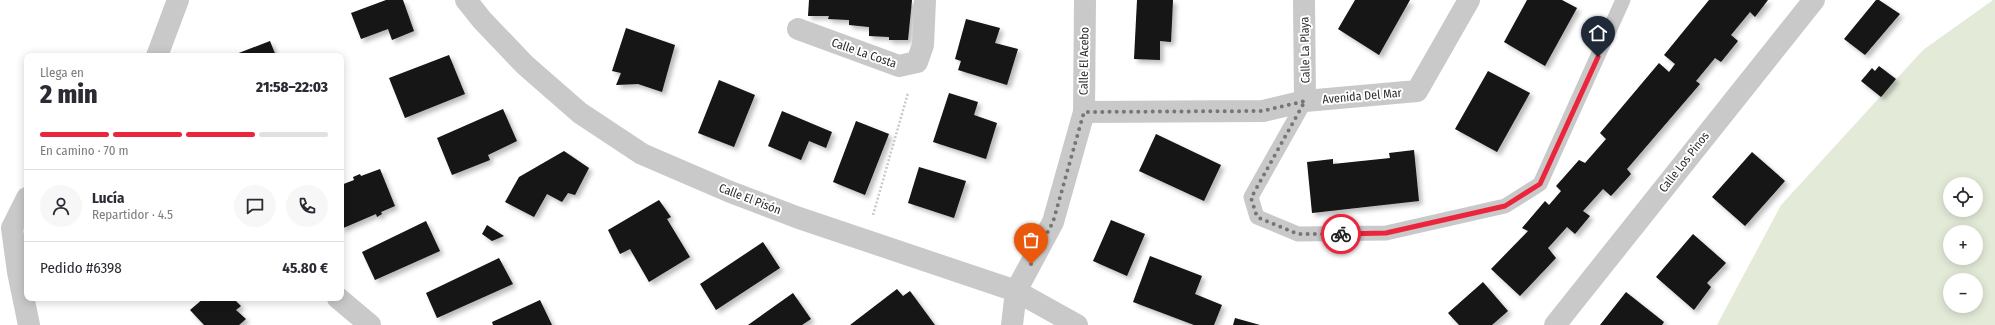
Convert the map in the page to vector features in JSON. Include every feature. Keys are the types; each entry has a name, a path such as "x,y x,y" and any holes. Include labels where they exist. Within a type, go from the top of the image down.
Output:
{"street":[{"path":"158,53 178,0"},
{"name":"Calle El Pisón","path":"466,0 482,20 525,65 580,113 642,154 728,191 865,240 1016,291 1077,325"},
{"path":"917,62 923,45 925,0"},
{"name":"Calle El Acebo","path":"1012,325 1016,291 1053,222 1084,112 1085,0"},
{"name":"Calle La Playa","path":"1304,0 1305,101"},
{"name":"Avenida Del Mar","path":"1084,112 1262,111 1305,101 1417,91 1469,0"},
{"name":"Calle Los Pinos","path":"1555,325 1814,0"},
{"name":"Calle La Costa","path":"798,29 899,66 917,62"},
{"path":"24,203 6,230 18,272 24,301"},
{"path":"24,301 29,325"},
{"path":"342,301 370,325"}],"lane":[{"path":"1305,101 1251,198 1257,217 1298,234 1386,233 1505,206 1540,184 1623,0"}],"path":[{"path":"865,240 917,62"}],"green space":[{"path":"1995,0 1995,325 1717,325 1781,205 1923,50"}],"building":[{"path":"386,0 403,0 414,31 392,40 388,29 361,39 351,13"},
{"path":"809,0 912,0 908,40 889,40 889,37 869,36 869,27 849,25 849,20 828,19 829,16 808,16"},
{"path":"1137,0 1173,0 1171,42 1160,41 1160,60 1134,59"},
{"path":"1355,0 1410,0 1379,55 1338,29"},
{"path":"1527,0 1562,0 1577,8 1545,66 1504,42"},
{"path":"1709,0 1768,0 1755,17 1750,12 1731,35 1738,41 1721,62 1715,58 1696,81 1700,84 1627,169 1631,174 1611,196 1603,189 1583,211 1590,216 1575,234 1567,227 1548,248 1556,258 1520,296 1491,269 1528,231 1522,228 1545,201 1549,205 1561,191 1556,186 1579,160 1585,163 1606,139 1600,133 1659,63 1669,72 1675,64 1664,55"},
{"path":"1876,0 1879,0 1900,14 1865,55 1844,39"},
{"path":"966,19 1000,28 995,43 1018,49 1007,85 958,70 961,61 955,59"},
{"path":"626,28 675,45 662,92 638,84 616,85 621,73 612,71"},
{"path":"270,41 275,53 239,53"},
{"path":"449,55 465,94 405,118 389,78"},
{"path":"1879,66 1896,79 1881,97 1861,81 1872,68 1875,71"},
{"path":"1488,71 1530,93 1497,152 1455,129"},
{"path":"719,80 755,95 734,147 698,133"},
{"path":"949,93 978,102 974,115 997,123 986,159 933,142"},
{"path":"503,109 517,141 488,155 490,160 452,175 437,138"},
{"path":"782,111 832,132 826,148 809,141 801,160 768,146"},
{"path":"856,121 889,134 865,195 833,182"},
{"path":"1156,134 1221,165 1204,201 1139,171"},
{"path":"1414,150 1419,201 1312,213 1307,162 1333,159 1333,164 1390,158 1389,153"},
{"path":"564,151 589,168 575,195 568,193 562,202 547,194 534,217 505,202 519,177"},
{"path":"1752,152 1785,181 1745,226 1712,197"},
{"path":"919,167 966,181 954,218 908,203"},
{"path":"380,169 395,206 381,212 382,214 377,217 376,214 344,228 344,184 354,180 353,177 360,174 361,176"},
{"path":"659,200 671,217 667,219 690,257 649,282 630,249 620,254 608,230"},
{"path":"1111,220 1145,234 1127,276 1093,261"},
{"path":"426,221 440,251 375,280 362,252"},
{"path":"487,225 504,236 492,241 482,234"},
{"path":"1693,234 1726,263 1707,283 1711,287 1694,310 1656,277"},
{"path":"763,242 780,268 716,310 700,284"},
{"path":"1150,256 1202,276 1195,294 1222,305 1214,325 1194,325 1133,302"},
{"path":"499,258 513,284 437,318 426,293"},
{"path":"1483,282 1508,311 1492,325 1459,325 1448,313"},
{"path":"897,289 903,296 910,291 935,325 850,325"},
{"path":"1626,292 1664,322 1662,325 1600,325"},
{"path":"793,293 811,319 802,325 748,325"},
{"path":"540,300 552,325 493,325 492,322"},
{"path":"200,301 236,301 241,306 236,310 246,319 239,325 204,325 190,310"},
{"path":"1235,318 1260,325 1233,325"}],"way so far":[{"path":"1031,264 1053,222 1084,112 1262,111 1305,101 1251,198 1257,217 1298,234 1341,234"}],"route":[{"path":"1341,234 1386,233 1505,206 1540,184 1598,57"}]}
